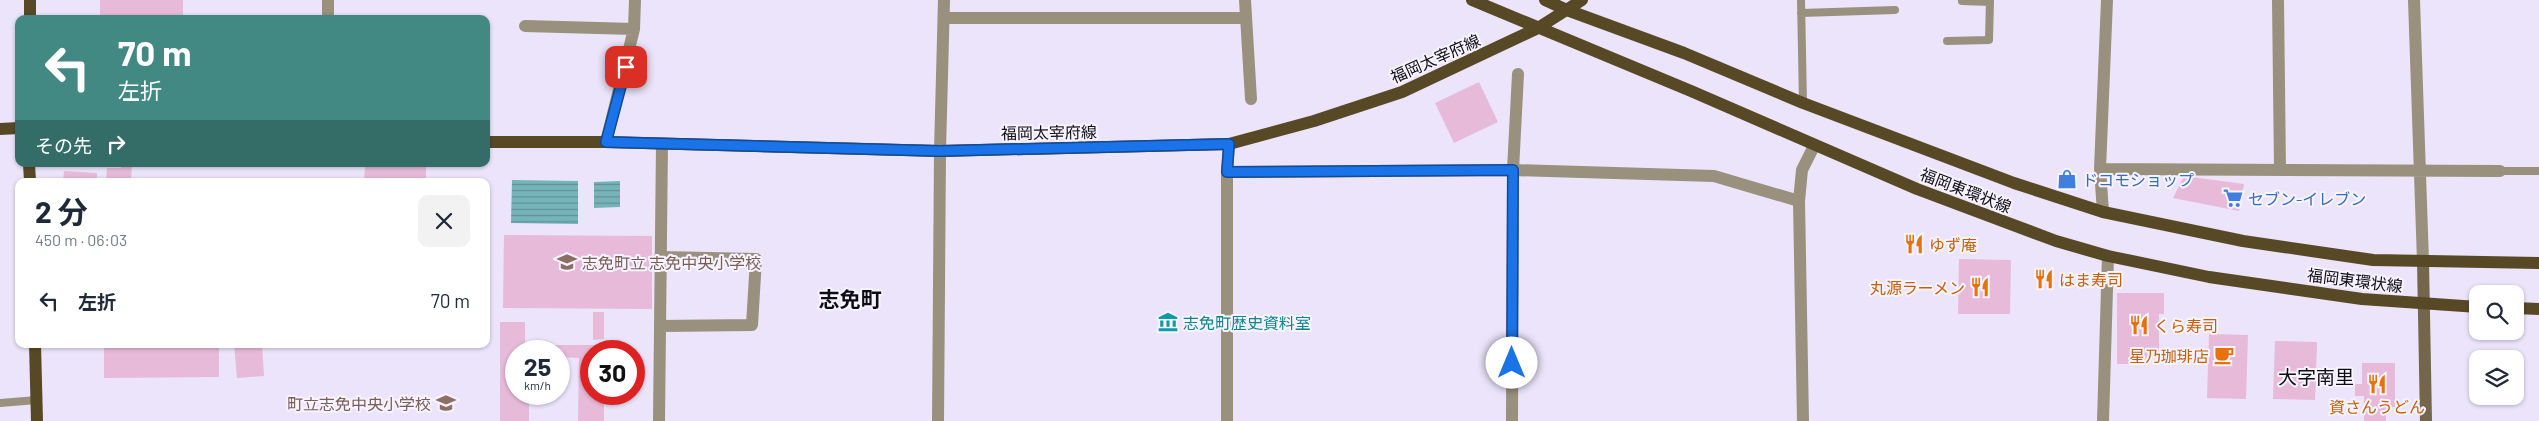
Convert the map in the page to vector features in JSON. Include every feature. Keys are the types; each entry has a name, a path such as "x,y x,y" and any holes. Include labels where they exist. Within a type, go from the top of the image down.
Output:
{"main road":[{"path":"30,0 30,15"},
{"name":"福岡東環状線","path":"1472,0 1691,91 1814,146 2010,224 2108,256 2208,277 2362,299 2423,305 2469,307"},
{"name":"福岡東環状線","path":"1545,0 1567,10 1684,53 1803,103 2014,183 2103,212 2243,242 2373,260 2539,263"},
{"name":"福岡太宰府線","path":"490,142 606,142 940,151 1229,144 1314,121 1402,92 1538,28 1582,0"},
{"path":"0,128 15,128"},
{"path":"2524,308 2539,309"},
{"path":"35,348 37,421"}],"street":[{"path":"328,0 328,15"},
{"path":"606,142 634,28 635,0"},
{"path":"938,421 940,151 944,0"},
{"path":"1245,0 1251,99"},
{"path":"2103,212 2100,169 2107,0"},
{"path":"2278,0 2280,170"},
{"path":"2414,0 2423,261 2426,421"},
{"path":"944,18 1246,18"},
{"path":"525,26 634,28"},
{"path":"1512,421 1513,170 1518,74"},
{"path":"659,421 662,144"},
{"path":"1227,421 1227,172 1229,144"},
{"path":"1803,421 1799,201 1802,170 1814,146"},
{"path":"2100,169 2500,171"},
{"path":"1227,172 1513,170 1714,176 1799,201"},
{"path":"2103,421 2108,256"},
{"path":"660,257 756,259 752,326 660,326"}],"lane":[{"path":"1801,0 1803,103"},
{"path":"1947,41 1989,40 1990,1 1962,1"},
{"path":"1801,13 1895,10"},
{"path":"2500,171 2539,171"},
{"path":"0,403 37,400"}],"shaded area":[{"path":"512,180 578,181 578,224 511,223"},
{"path":"620,181 620,207 594,208 594,182"}],"building":[{"path":"100,0 183,0 183,15 100,15"},
{"path":"1479,82 1498,122 1454,143 1435,103"},
{"path":"132,167 131,178 106,178 107,168"},
{"path":"365,167 426,167 426,178 364,178"},
{"path":"64,171 97,173 97,178 63,178"},
{"path":"2184,176 2244,184 2239,211 2173,198"},
{"path":"504,235 652,236 652,309 503,308"},
{"path":"1959,259 2011,260 2010,314 1958,314"},
{"path":"2117,293 2164,293 2164,314 2159,314 2159,356 2147,356 2148,364 2117,364"},
{"path":"593,312 604,312 604,339 593,340"},
{"path":"500,322 525,322 525,340 505,340 505,405 529,405 529,421 500,421"},
{"path":"2209,334 2248,335 2246,399 2207,398"},
{"path":"2275,341 2317,342 2315,400 2273,399"},
{"path":"570,345 580,345 580,405 604,405 604,421 578,421 579,358 570,358"},
{"path":"104,348 219,348 219,377 104,378"},
{"path":"234,348 262,348 264,376 237,378"},
{"path":"2362,363 2395,363 2395,407 2386,407 2386,421 2364,421 2364,396 2355,396 2355,384 2362,384"}],"place":[{"name":"ドコモショップ","path":"2067,179"},
{"name":"セブン-イレブン","path":"2233,198"},
{"name":"ゆず庵","path":"1914,244"},
{"name":"志免町立 志免中央小学校","path":"567,262"},
{"name":"はま寿司","path":"2044,279"},
{"name":"丸源ラーメン","path":"1980,287"},
{"name":"志免町歴史資料室","path":"1168,322"},
{"name":"くら寿司","path":"2139,325"},
{"name":"星乃珈琲店","path":"2224,355"},
{"name":"資さんうどん","path":"2377,384"},
{"name":"町立志免中央小学校","path":"446,403"}],"district":[{"name":"志免町","path":"850,298"},
{"name":"大字南里","path":"2316,376"}],"route":[{"path":"626,67 606,142 940,151 1229,144 1227,172 1513,170 1512,363"}]}
